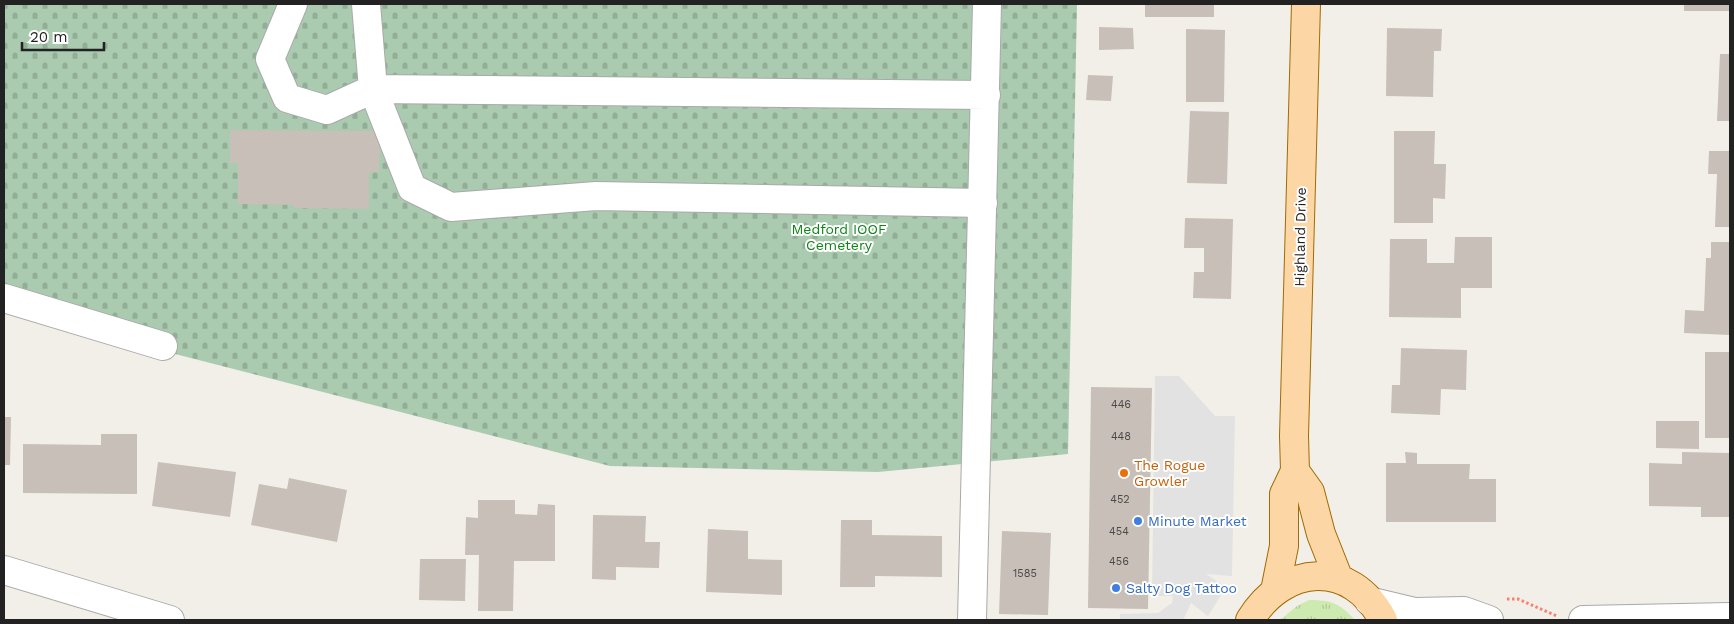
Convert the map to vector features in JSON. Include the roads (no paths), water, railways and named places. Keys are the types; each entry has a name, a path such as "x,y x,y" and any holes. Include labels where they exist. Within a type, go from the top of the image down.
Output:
{"main road":[{"name":"Highland Drive","path":"1275,591 1284,546 1284,494 1295,471 1294,436 1306,4"},
{"path":"1295,471 1310,492 1321,534 1338,577 1376,611"},
{"path":"1250,620 1263,602 1275,591 1304,577 1325,575 1338,577"}],"street":[{"path":"293,4 270,59 287,98 327,110 373,89 986,96"},
{"path":"366,4 373,89 412,188 451,207 596,196 983,203"},
{"path":"972,620 987,4"},
{"path":"4,298 163,346"},
{"path":"4,570 170,620"},
{"path":"1376,611 1415,612 1495,609"},
{"path":"1570,618 1730,617"}],"place":[{"name":"The Rogue Growler","path":"1124,473"},
{"name":"Minute Market","path":"1138,521"},
{"name":"Salty Dog Tattoo","path":"1116,588"}],"park label":[{"name":"Medford IOOF Cemetery","path":"839,237"}]}
